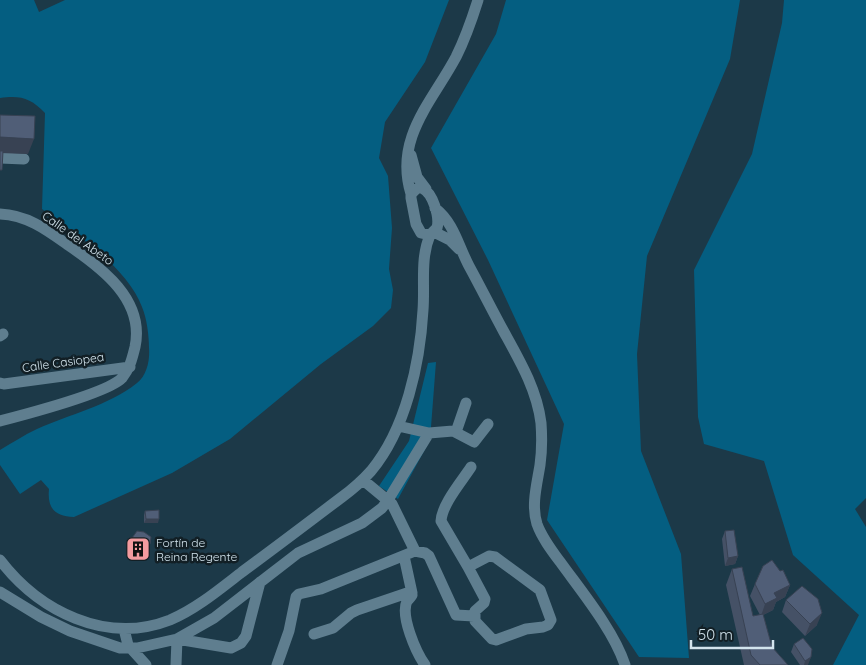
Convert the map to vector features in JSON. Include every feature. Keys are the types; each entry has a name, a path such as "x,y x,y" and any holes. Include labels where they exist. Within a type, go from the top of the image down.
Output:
{"street":[{"path":"0,560 23,587 47,604 72,618 92,626 124,629 156,625 185,612 216,592 363,480 372,469 398,426 411,386 421,336 424,293 423,262 406,169 407,156 421,113 456,58 478,0"},
{"path":"410,144 413,166 417,177 426,189 435,208 438,224 425,248 423,262"},
{"path":"0,158 24,159"},
{"path":"411,194 417,188 426,189"},
{"path":"435,208 449,222 462,253 520,360 537,403 541,422 542,451 534,513 537,523 549,546 615,642 625,665"},
{"name":"Calle del Abeto","path":"0,214 17,216 40,226 99,266 112,279 132,309 134,318 136,342 130,367"},
{"path":"418,230 421,233 432,234 450,240 462,253"},
{"path":"0,421 106,388 120,380 130,367"},
{"name":"Calle Casiopea","path":"0,383 130,367"},
{"path":"456,432 466,403"},
{"path":"398,426 429,433 448,430 456,432 474,442 488,424"},
{"path":"0,592 40,617 101,643 132,649 177,639 214,618 298,553 362,523 382,508 429,433"},
{"path":"468,567 489,556 500,559 540,590 551,620 548,625 526,629 496,640 492,639 475,621 475,611 484,603 485,599 441,521 442,513 471,467"},
{"path":"363,480 392,504 415,551"},
{"path":"277,665 286,643 298,594 321,589 415,551 429,556 456,615 474,616"},
{"path":"404,556 412,593 412,597 406,607 407,622 425,665"},
{"path":"177,639 232,648 241,643 246,636 260,582"},
{"path":"13,599 23,587"},
{"path":"314,634 333,628 357,610 412,593"},
{"path":"124,629 125,636 132,649 146,665"},
{"path":"176,665 177,639"}],"shaded area":[{"path":"0,0 34,0 39,12 65,0 449,0 425,62 385,122 379,158 388,176 392,228 389,269 393,290 391,308 373,326 321,364 230,439 172,473 74,517 62,515 54,510 49,502 49,489 41,480 20,494 0,465 0,450 37,429 114,398 137,383 143,376 148,362 149,338 142,307 135,292 125,278 99,252 42,209 45,113 35,104 19,97 0,98"},
{"path":"506,0 740,0 730,59 647,256 637,354 641,451 681,554 689,658 639,657 547,520 564,424 488,260 431,148 496,34"},
{"path":"784,0 866,0 866,498 855,509 866,527 866,665 833,665 859,615 793,555 764,461 704,444 698,417 694,270 752,154 782,23"},
{"path":"436,362 430,440 398,499 379,486 409,441 428,363"}],"building":[{"path":"0,115 35,116 34,139 0,137"},
{"path":"0,151 3,151 2,170 0,170"},
{"path":"159,510 159,519 146,519 145,511"},
{"path":"734,530 738,556 728,558 725,531"},
{"path":"137,531 144,532 151,537 150,544 144,551 139,552 132,546 132,538"},
{"path":"772,560 780,571 783,570 790,585 774,593 777,598 765,604 755,584 763,566"},
{"path":"742,567 753,616 763,614 772,647 788,665 760,665 751,655 732,569"},
{"path":"802,586 818,599 822,613 810,624 786,600"},
{"path":"803,638 812,649 811,657 805,661 794,644"}],"place":[{"name":"Fortín de Reina Regente","path":"138,549"}]}
